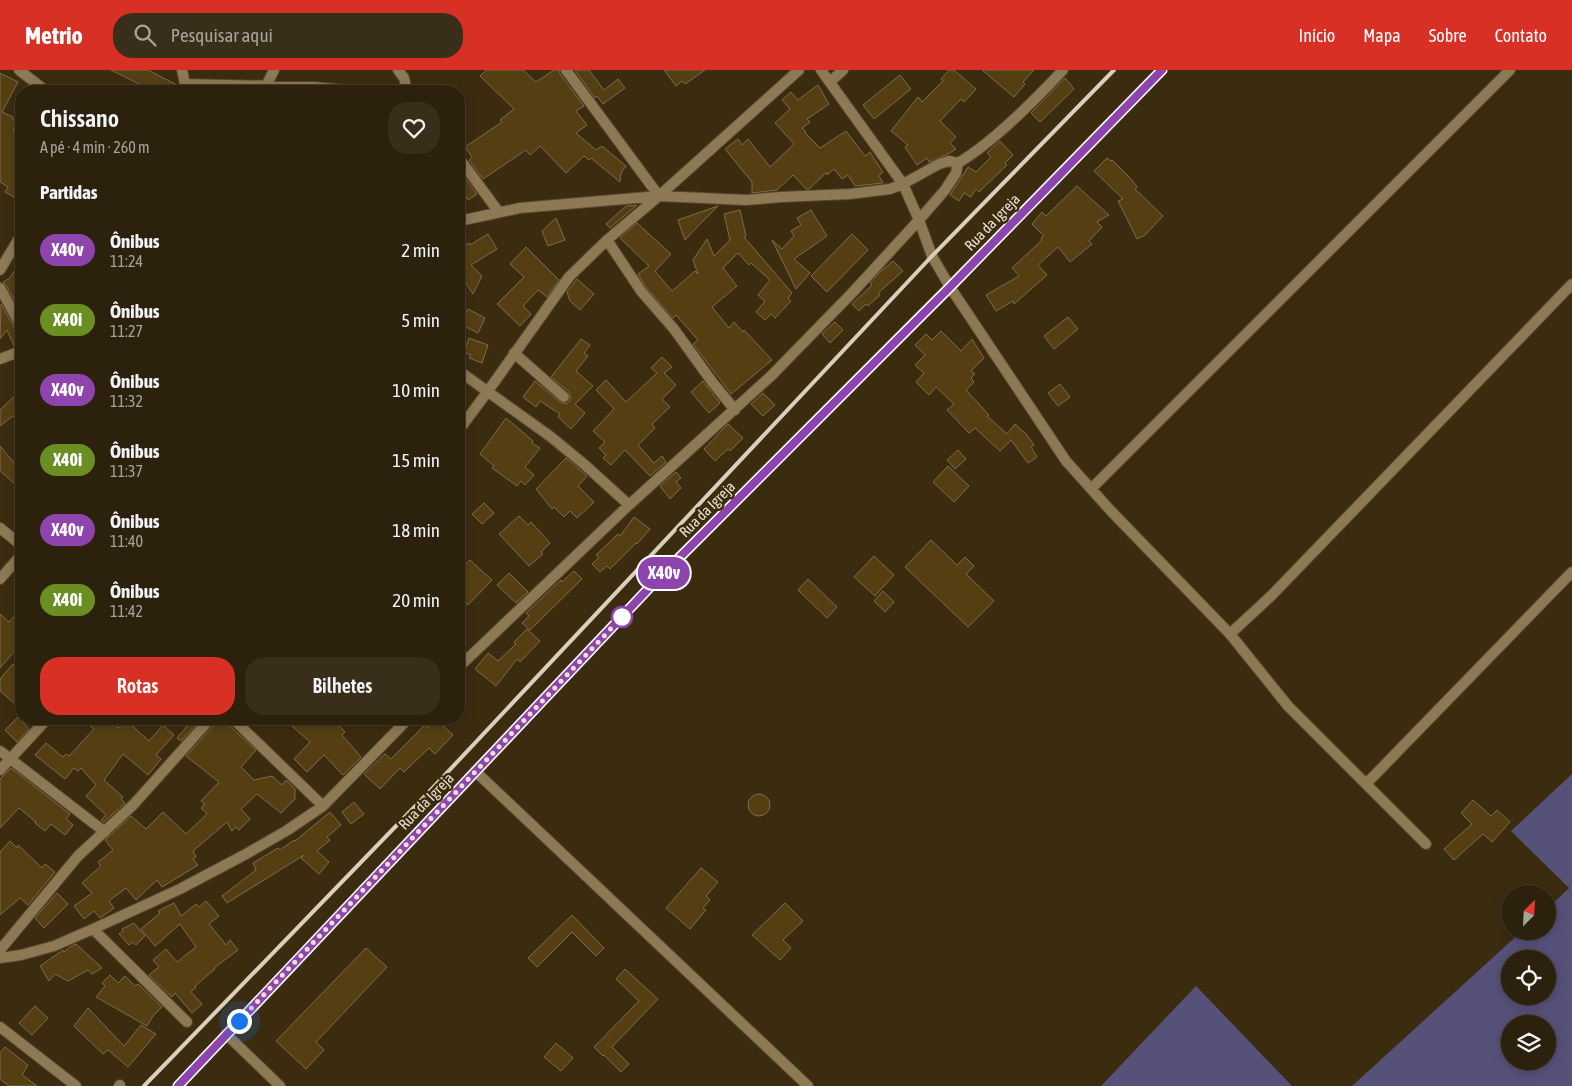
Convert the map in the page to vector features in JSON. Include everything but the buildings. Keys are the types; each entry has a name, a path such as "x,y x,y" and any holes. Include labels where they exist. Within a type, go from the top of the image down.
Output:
{"street":[{"path":"19,70 38,85"},
{"path":"182,70 183,85"},
{"path":"266,85 274,70"},
{"path":"398,70 404,78 406,85"},
{"path":"566,70 659,196"},
{"path":"465,422 569,277 607,240 659,196 799,70"},
{"path":"821,70 903,184 932,256 950,287 1066,461 1110,511 1230,634 1288,706 1426,844"},
{"path":"830,82 843,70"},
{"path":"465,220 498,212 565,203 659,196 746,200 850,194 890,189 939,164 949,161 958,163 971,155 1063,70"},
{"name":"Rua da Igreja","path":"178,1086 650,587 950,287 1162,70"},
{"path":"1091,488 1510,70"},
{"path":"465,661 628,505 772,375 852,293 919,220 945,190 956,173 958,163"},
{"path":"465,166 498,212"},
{"path":"607,240 642,291 674,329 735,410"},
{"path":"0,270 15,245"},
{"path":"1230,634 1271,596 1572,284"},
{"path":"0,288 15,315"},
{"path":"0,359 15,353"},
{"path":"514,353 564,397"},
{"path":"465,375 551,437 628,505"},
{"path":"0,528 15,540"},
{"path":"0,579 15,562"},
{"path":"1366,784 1572,572"},
{"path":"0,770 41,725"},
{"path":"0,950 78,856 134,804 205,725"},
{"path":"239,725 323,806"},
{"path":"0,958 21,956 54,946 93,929 180,889 286,831 323,806 402,725"},
{"path":"0,751 105,832"},
{"path":"475,771 808,1086"},
{"path":"93,929 187,1022"},
{"path":"0,1027 76,1086"},
{"path":"226,1034 280,1086"}],"shaded area":[{"path":"1572,774 1572,1086 1352,1086 1501,950 1501,1005 1556,1005 1556,950 1501,950 1512,940 1556,940 1556,900 1569,888 1511,831"},
{"path":"1196,986 1292,1086 1101,1086"}],"railway":[{"path":"144,1086 428,793 932,256 1114,70"}],"bus line":[{"name":"X40v","path":"178,1086 650,587 950,287 1162,70"}],"route":[{"path":"239,1021 622,617"}]}
